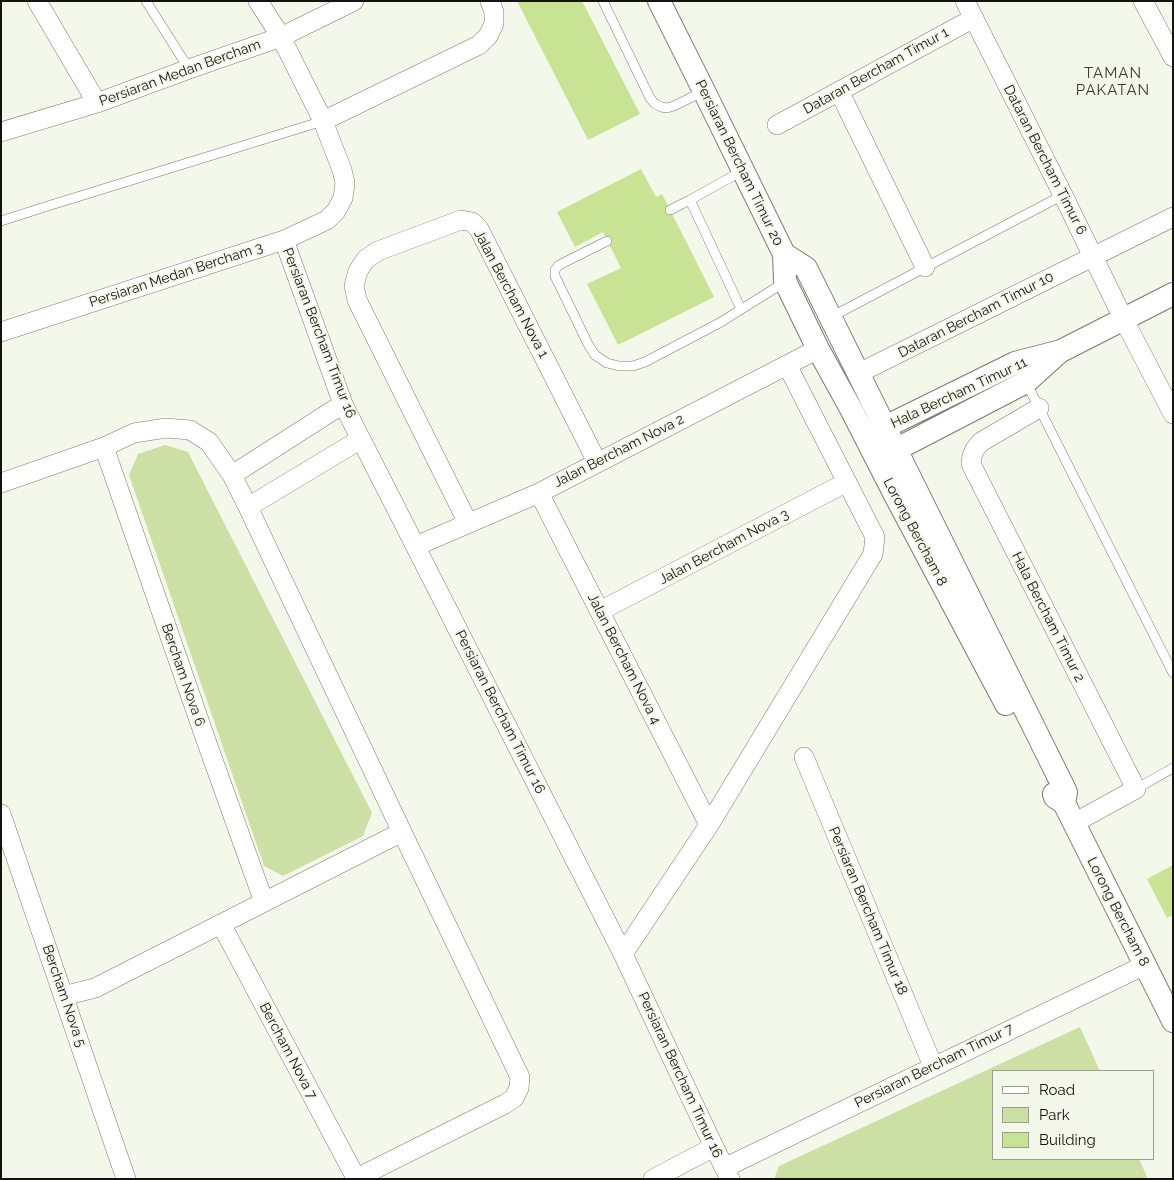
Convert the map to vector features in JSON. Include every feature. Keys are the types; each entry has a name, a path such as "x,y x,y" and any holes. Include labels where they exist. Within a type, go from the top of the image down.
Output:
{"street":[{"path":"37,1 98,103"},
{"name":"Persiaran Medan Bercham 3","path":"1,332 284,240 327,220 336,211 343,198 345,183 342,170 323,121 281,37 258,1"},
{"name":"Persiaran Medan Bercham","path":"1,132 98,103 281,37 354,1"},
{"path":"323,121 479,45 488,36 494,24 494,12 490,1"},
{"name":"Persiaran Bercham Timur 20","path":"659,1 784,254 796,274"},
{"name":"Dataran Bercham Timur 6","path":"965,1 1173,414"},
{"path":"1144,1 1166,29 1173,57"},
{"name":"Dataran Bercham Timur 1","path":"778,125 974,18"},
{"path":"839,91 926,267"},
{"name":"Dataran Bercham Timur 10","path":"859,373 1173,216"},
{"name":"Jalan Bercham Nova 1","path":"468,523 357,300 354,286 358,271 366,259 378,251 462,220 472,222 479,229 597,462"},
{"name":"Persiaran Bercham Timur 16","path":"284,240 343,404 623,954 727,1173"},
{"path":"796,274 831,317 859,373 888,439 895,495"},
{"name":"Lorong Bercham 8","path":"796,274 818,349 1056,797 1064,803 1173,1021"},
{"name":"Hala Bercham Timur 11","path":"888,439 1015,363 1061,351 1173,294"},
{"name":"Jalan Bercham Nova 2","path":"416,546 539,492 818,349"},
{"name":"Hala Bercham Timur 11","path":"888,439 1026,382 1061,351"},
{"path":"623,954 709,826 873,554 875,537 787,365"},
{"path":"232,475 343,404"},
{"name":"Hala Bercham Timur 2","path":"1039,408 981,442 975,449 971,464 1136,790"},
{"path":"851,409 888,439"},
{"path":"1,483 104,447 134,432 166,428 190,430 209,442 232,475 520,1077 519,1088 514,1098 505,1104 355,1178"},
{"path":"248,507 361,439"},
{"name":"Lorong Bercham 8","path":"888,439 1066,792 1064,803"},
{"name":"Bercham Nova 6","path":"104,447 264,902"},
{"name":"Jalan Bercham Nova 3","path":"600,611 847,482"},
{"name":"Jalan Bercham Nova 4","path":"539,492 709,826"},
{"name":"Persiaran Bercham Timur 18","path":"804,756 933,1066"},
{"path":"1074,823 1136,790"},
{"name":"Bercham Nova 5","path":"1,814 126,1179"},
{"path":"64,996 95,988 402,832"},
{"name":"Bercham Nova 7","path":"221,924 355,1178"},
{"name":"Persiaran Bercham Timur 7","path":"727,1173 933,1066 1145,965"},
{"path":"653,1179 714,1147"}],"lane":[{"path":"146,1 189,69"},
{"path":"603,1 654,103 667,108 704,91"},
{"path":"1,221 323,121"},
{"path":"670,210 743,171"},
{"path":"831,317 1063,195"},
{"path":"690,200 741,309"},
{"path":"607,241 559,265 555,270 555,276 588,344 596,355 606,362 619,366 632,366 645,362 721,322 796,274"},
{"path":"1026,382 1173,673"},
{"path":"1136,790 1173,768"}],"green space":[{"path":"165,445 188,452 372,813 363,836 283,876 264,866 129,475 138,454"},
{"path":"1080,1027 1100,1070 992,1070 992,1160 1139,1160 1148,1179 774,1179 779,1166"}],"building":[{"path":"517,1 582,1 640,114 588,140"},
{"path":"641,169 656,197 662,194 714,297 618,345 587,284 621,268 603,232 575,247 557,212"},
{"path":"1173,865 1173,915 1167,918 1147,879"}],"district":[{"name":"TAMAN PAKATAN","path":"1113,82"}]}
